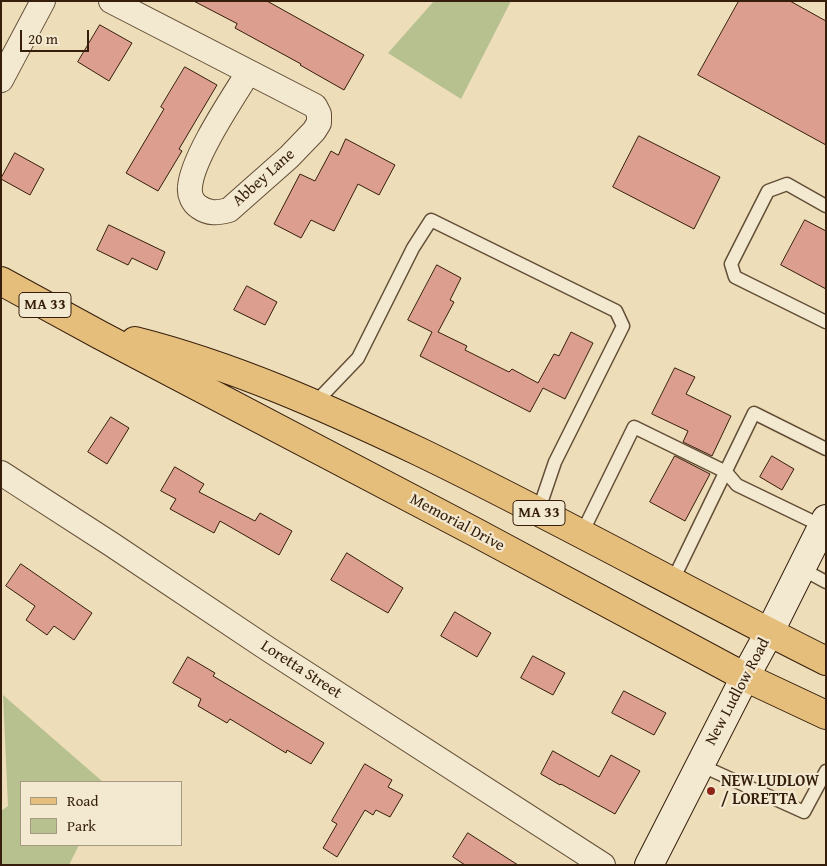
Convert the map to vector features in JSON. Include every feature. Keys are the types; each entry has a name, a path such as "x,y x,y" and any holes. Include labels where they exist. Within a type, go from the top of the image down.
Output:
{"main road":[{"name":"Memorial Drive","path":"1,281 745,677 826,715"},
{"name":"Memorial Drive","path":"89,329 190,356 257,380 314,404 454,469 826,661"},
{"name":"New Ludlow Road","path":"649,865 802,570 824,522"}],"street":[{"path":"1,80 43,1"},
{"name":"Abbey Lane","path":"112,1 315,106 319,114 319,123 314,131 289,157 228,210 217,214 206,212 196,205 191,198 190,188 193,172 205,147 248,73"},
{"name":"Loretta Street","path":"1,474 111,544 268,650 603,865"}],"lane":[{"path":"826,206 787,184 768,191 731,264 735,277 826,322"},
{"path":"314,404 358,358 413,248 432,220 616,311 623,326 556,462 538,512"},
{"path":"672,582 754,413 826,449"},
{"path":"582,535 634,427 726,472 737,485 824,522"},
{"path":"802,570 826,582"},
{"path":"700,765 804,812 826,771"}],"green space":[{"path":"434,1 511,1 461,99 388,53"},
{"path":"3,695 102,781 20,781 20,846 78,846 69,865 1,865 1,811 8,806"}],"building":[{"path":"194,1 267,1 364,55 344,90 235,28 237,24"},
{"path":"739,1 790,1 826,21 826,145 698,75"},
{"path":"100,25 132,43 109,81 78,62"},
{"path":"185,67 217,85 179,149 182,151 158,191 126,173 164,109 161,107"},
{"path":"639,136 720,177 694,229 613,187"},
{"path":"346,139 395,165 379,195 358,184 334,231 311,220 301,238 274,224 300,174 315,181 331,151 338,155"},
{"path":"15,153 44,169 30,195 1,179"},
{"path":"805,220 826,231 826,289 781,265"},
{"path":"109,225 165,252 157,270 132,258 128,265 97,250"},
{"path":"437,265 461,278 450,300 454,302 438,332 467,346 465,350 509,372 512,369 538,383 554,354 559,356 571,332 593,343 565,399 543,388 530,412 420,356 432,332 408,320"},
{"path":"247,286 277,302 265,325 234,310"},
{"path":"675,368 695,377 686,394 731,416 712,456 683,442 688,431 652,414"},
{"path":"111,417 129,428 107,464 88,452"},
{"path":"675,456 710,474 685,521 650,502"},
{"path":"772,456 794,469 782,490 760,477"},
{"path":"175,467 204,484 199,492 255,521 260,513 292,531 279,555 220,521 214,533 170,509 176,499 161,491"},
{"path":"347,553 403,588 388,613 331,580"},
{"path":"21,564 92,613 74,640 54,626 47,635 26,620 35,606 6,586"},
{"path":"455,612 491,633 477,657 441,636"},
{"path":"533,656 565,673 553,695 521,678"},
{"path":"188,657 215,673 213,676 324,743 311,764 287,750 286,753 230,719 227,723 198,706 201,699 173,683"},
{"path":"624,691 666,713 654,735 612,713"},
{"path":"553,751 599,777 611,755 640,771 615,814 541,774"},
{"path":"365,764 392,780 388,787 403,795 390,817 376,810 373,815 365,810 337,857 323,848 337,824 332,821"},
{"path":"468,833 518,865 465,865 453,857"}],"place":[{"name":"NEW LUDLOW / LORETTA","path":"711,791"}]}
